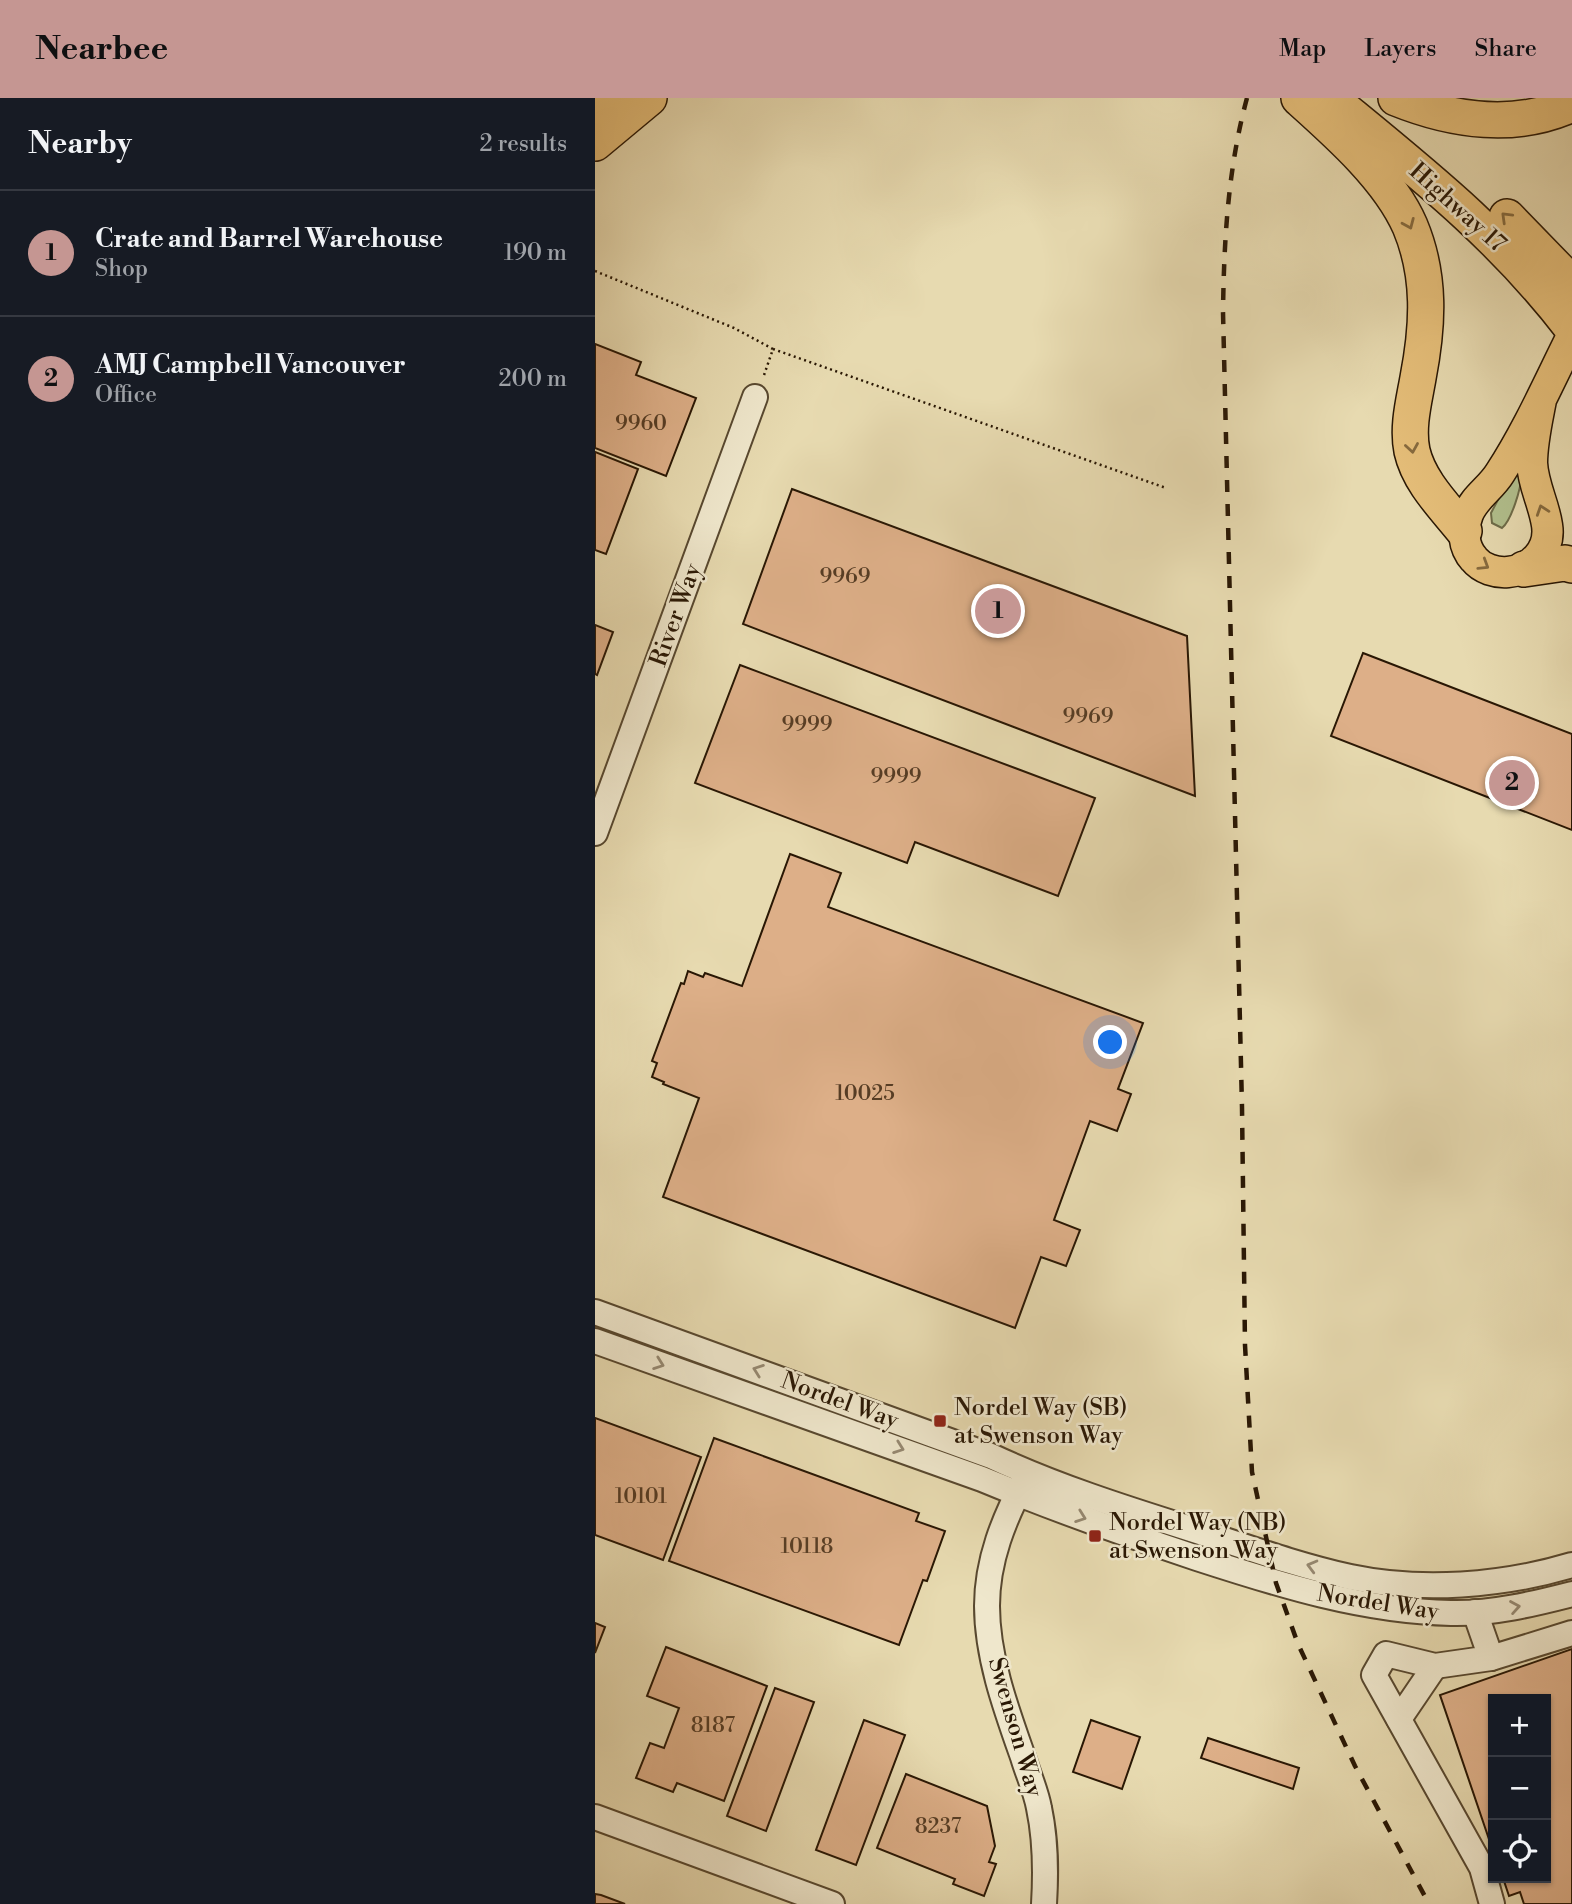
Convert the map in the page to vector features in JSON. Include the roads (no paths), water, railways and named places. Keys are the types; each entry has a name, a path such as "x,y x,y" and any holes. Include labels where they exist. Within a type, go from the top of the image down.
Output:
{"highway":[{"path":"595,109 609,98"},
{"path":"595,143 649,98"},
{"name":"Highway 17","path":"1365,98 1499,209 1556,279 1572,328"},
{"path":"1397,98 1458,116 1503,120 1534,117 1572,103"},
{"path":"1316,104 1481,245 1556,279"},
{"path":"1316,104 1391,193 1403,211 1415,238 1423,267 1427,311 1426,336 1410,425 1412,451 1429,488 1464,531"},
{"path":"1524,569 1565,563 1572,565"}],"main road":[{"path":"1541,400 1532,463 1547,532 1540,554 1524,569 1499,572 1484,567 1468,550 1464,531 1471,508 1499,475 1541,400 1572,336"}],"street":[{"name":"River Way","path":"595,833 755,397"},
{"name":"Nordel Way","path":"595,1312 991,1456 1022,1483 1167,1548 1257,1577 1356,1603 1397,1610 1475,1612 1511,1608 1572,1594"},
{"name":"Nordel Way","path":"595,1340 769,1404 847,1429 1022,1483 1172,1523 1352,1577 1449,1586 1496,1581 1572,1565"},
{"name":"Swenson Way","path":"1022,1483 993,1553 987,1606 992,1650 1002,1694 1039,1806 1047,1858 1044,1904"},
{"path":"1356,1603 1370,1594 1439,1598 1479,1595 1490,1590 1496,1581"},
{"path":"1475,1612 1491,1658"},
{"path":"1492,1904 1482,1868 1374,1675 1386,1654 1436,1666 1491,1658 1572,1633"},
{"path":"1399,1719 1436,1666"},
{"path":"595,1817 832,1904"}],"railway":[{"path":"1247,98 1235,151 1228,204 1223,312 1245,1345 1252,1472 1276,1583 1298,1644 1355,1766 1429,1904"}],"place":[{"name":"Crate and Barrel Warehouse","path":"998,611"},
{"name":"AMJ Campbell Vancouver","path":"1512,783"},
{"name":"Nordel Way (SB) at Swenson Way","path":"940,1421"},
{"name":"Nordel Way (NB) at Swenson Way","path":"1095,1536"}]}
